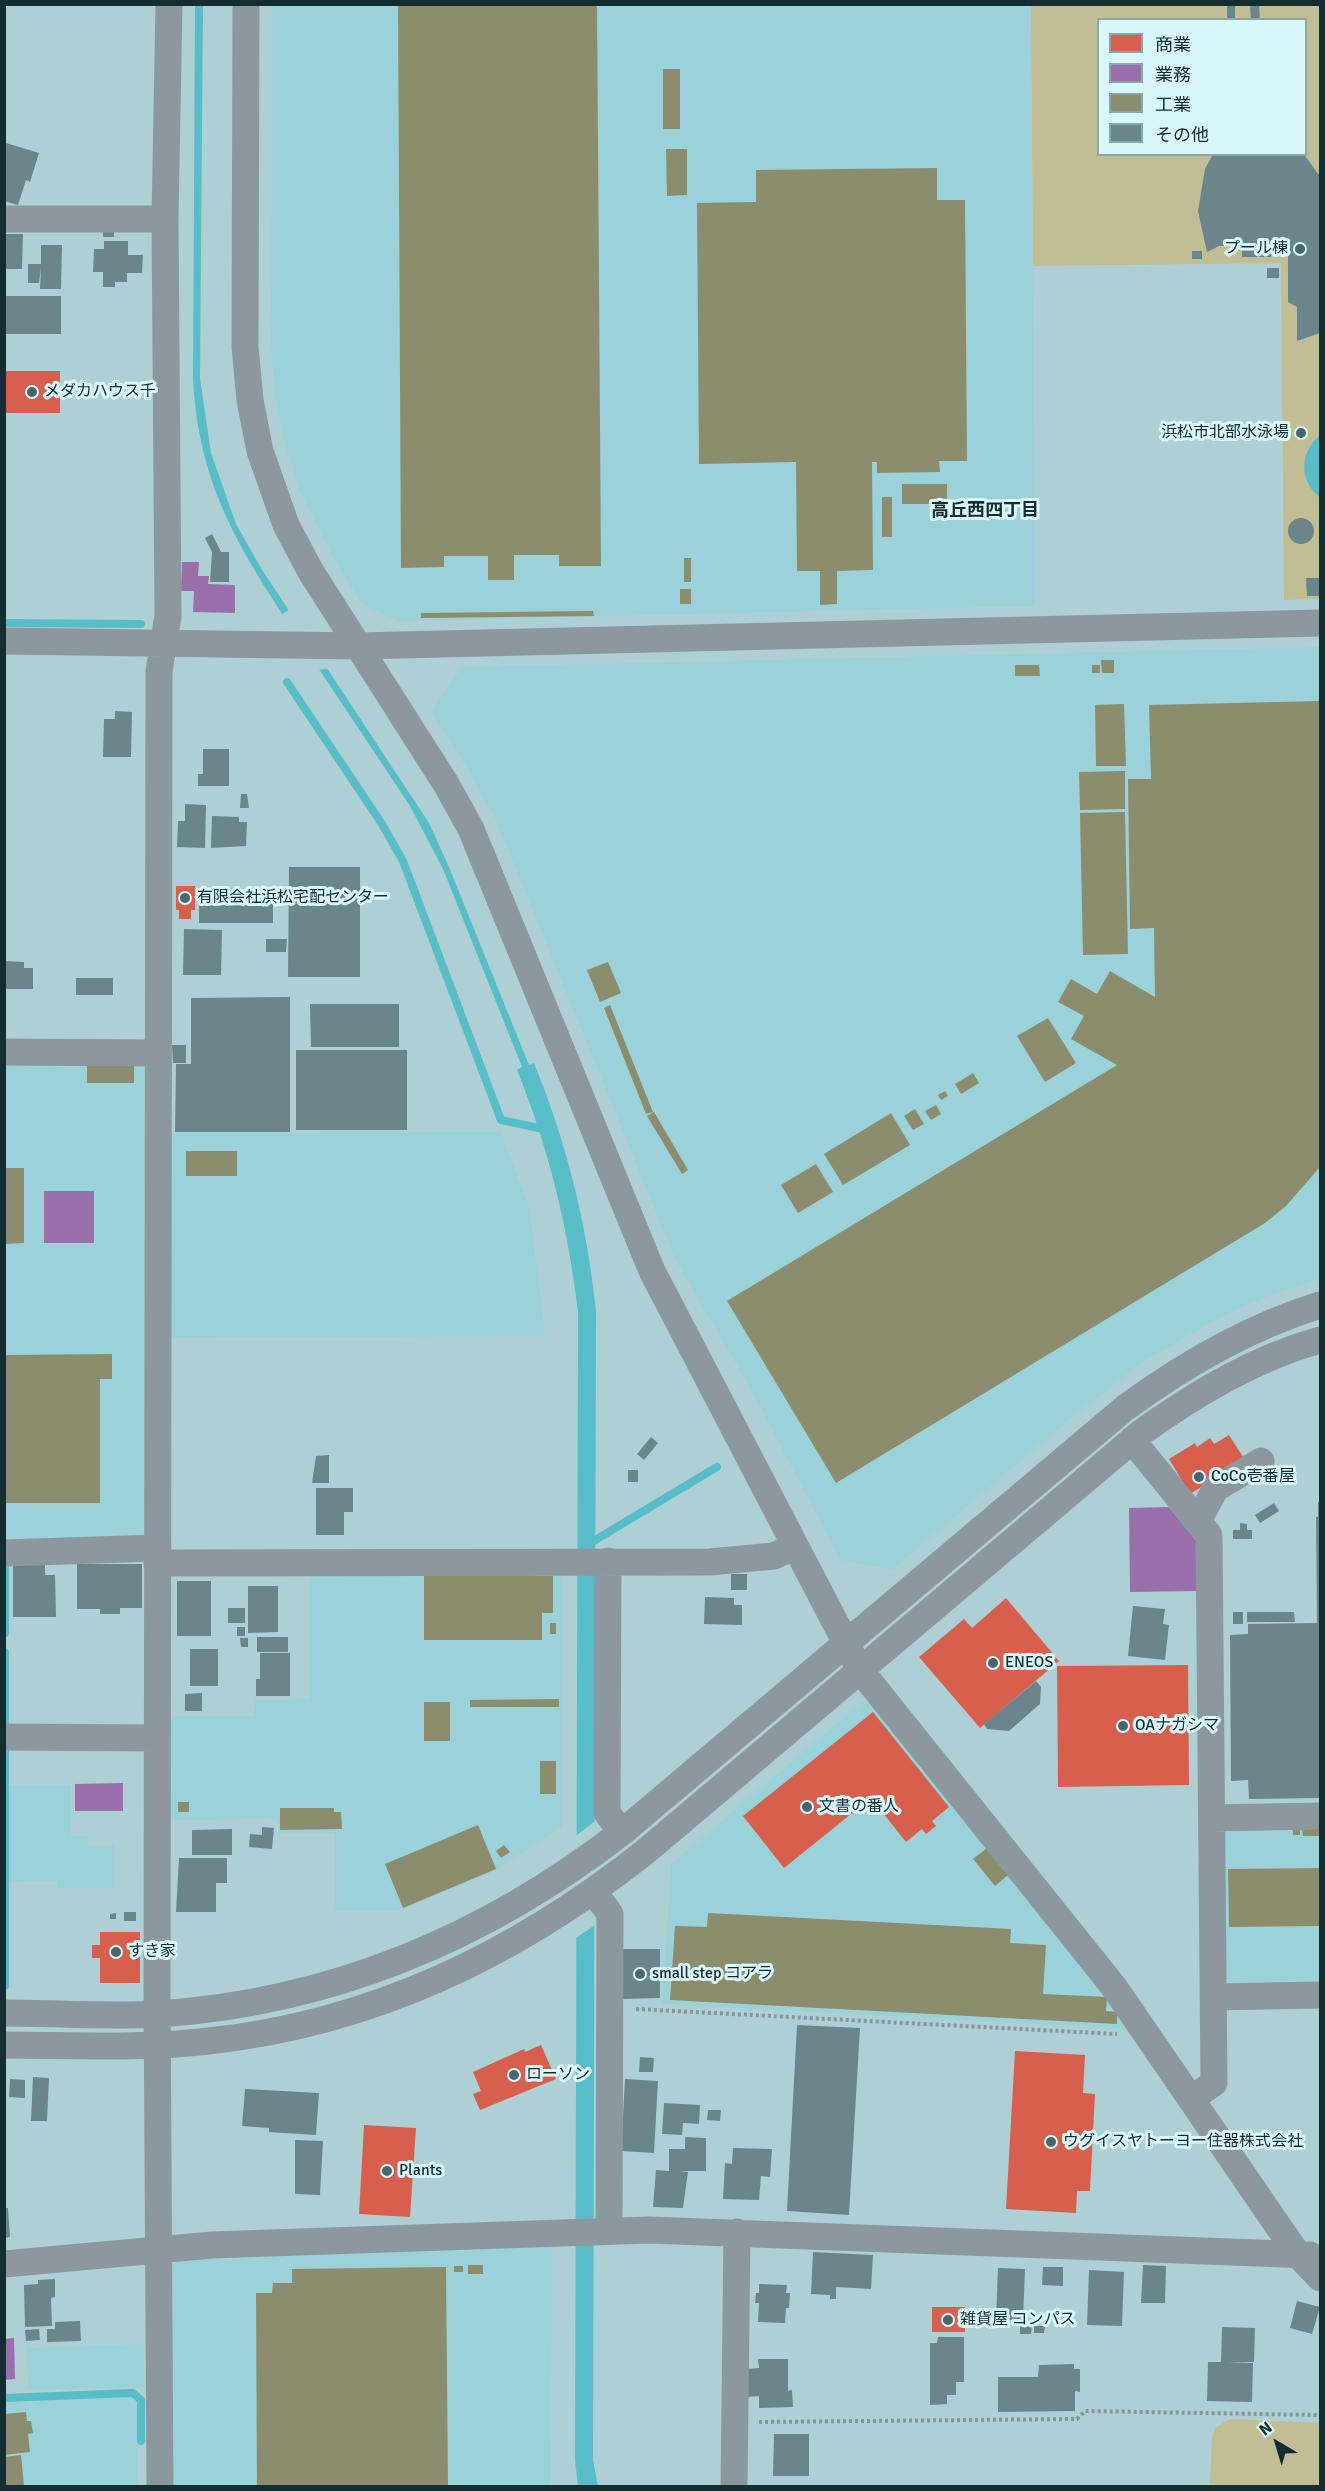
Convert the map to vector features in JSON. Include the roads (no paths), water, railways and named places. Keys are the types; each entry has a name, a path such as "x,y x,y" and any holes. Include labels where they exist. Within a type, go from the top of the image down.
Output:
{"street":[{"path":"160,2487 157,2046 159,671 168,615 165,219 169,4"},
{"path":"246,4 245,347 254,425 268,476 286,525 310,572 446,784 471,829 642,1249 860,1670 1114,1987 1191,2099 1309,2255 1320,2278"},
{"path":"4,219 165,219"},
{"path":"4,641 358,646 1320,623"},
{"path":"4,1052 158,1053"},
{"path":"4,2013 157,2014 258,2001 358,1976 462,1934 516,1905 569,1872 612,1840 1093,1434 1158,1383 1229,1342 1320,1305"},
{"path":"4,2045 157,2046 263,2034 367,2007 466,1968 599,1894 1132,1440 1173,1409 1224,1379 1276,1355 1320,1340"},
{"path":"1132,1440 1209,1535 1214,2083 1191,2099"},
{"path":"1203,1510 1215,1489 1261,1461"},
{"path":"4,1553 710,1562 774,1556 795,1546"},
{"path":"606,1561 607,1813 612,1840"},
{"path":"4,1737 157,1738"},
{"path":"1212,1818 1320,1816"},
{"path":"599,1894 610,1914 605,2231"},
{"path":"1213,1997 1320,1995"},
{"path":"4,2265 158,2248 605,2231 737,2232 1309,2255"},
{"path":"734,2487 737,2232"}],"waterway":[{"path":"4,623 141,624"},
{"path":"287,682 382,824 403,861 501,1120 548,1130"},
{"path":"587,1545 717,1467"},
{"path":"5,1633 5,1561 8,1561"},
{"path":"5,1652 5,1726"},
{"path":"5,1748 5,1986"},
{"path":"4,2398 133,2393 141,2400 141,2441"}],"place":[{"name":"プール棟","path":"1300,249"},
{"name":"メダカハウス千","path":"32,392"},
{"name":"浜松市北部水泳場","path":"1301,433"},
{"name":"有限会社浜松宅配センター","path":"185,898"},
{"name":"CoCo壱番屋","path":"1199,1477"},
{"name":"ENEOS","path":"993,1663"},
{"name":"OAナガシマ","path":"1123,1726"},
{"name":"文書の番人","path":"807,1807"},
{"name":"すき家","path":"116,1952"},
{"name":"small step コアラ","path":"640,1974"},
{"name":"ローソン","path":"514,2075"},
{"name":"ウグイスヤトーヨー住器株式会社","path":"1051,2142"},
{"name":"Plants","path":"387,2171"},
{"name":"雑貨屋 コンパス","path":"948,2320"}],"district":[{"name":"高丘西四丁目","path":"985,511"}]}
